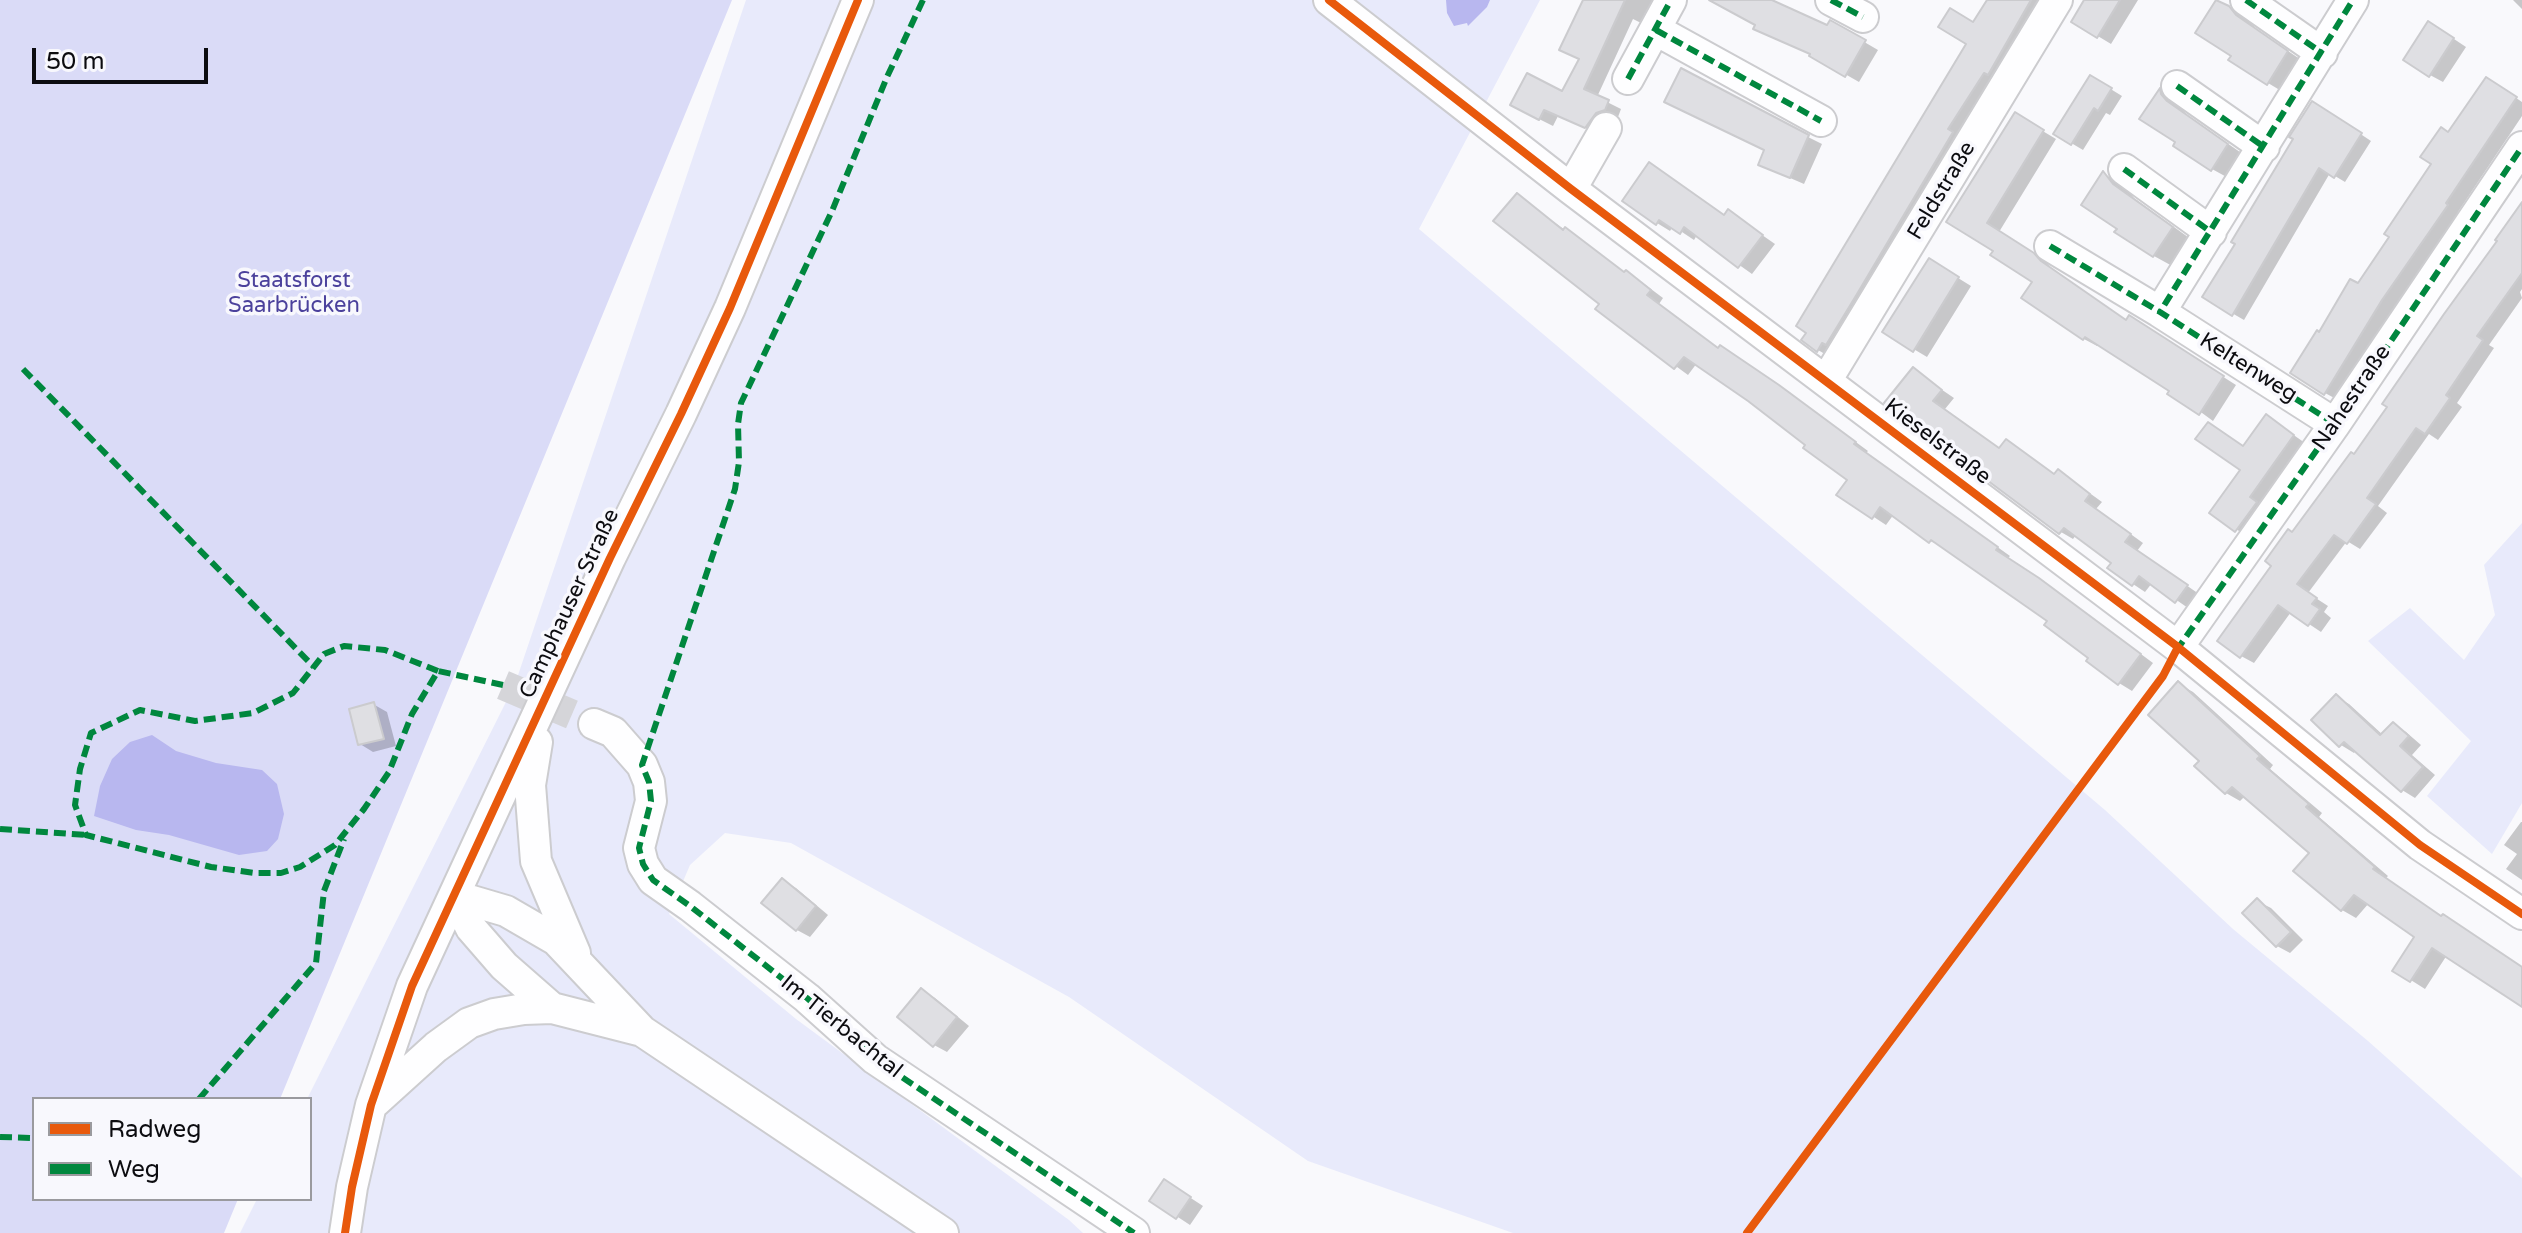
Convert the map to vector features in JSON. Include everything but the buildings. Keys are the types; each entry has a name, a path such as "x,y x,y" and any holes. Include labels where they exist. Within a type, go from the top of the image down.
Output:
{"street":[{"name":"Camphauser Straße","path":"345,1233 371,1105 412,986 610,558 730,308 858,0"},
{"name":"Kieselstraße","path":"1329,0 1571,189 2178,647 2420,845 2522,914"},
{"path":"1628,79 1671,0"},
{"path":"1831,0 1863,17"},
{"name":"Feldstraße","path":"1826,381 2057,0"},
{"path":"2246,0 2322,53"},
{"path":"2160,312 2353,0"},
{"path":"1656,30 1821,121"},
{"path":"2177,86 2264,147"},
{"path":"1571,189 1606,128"},
{"name":"Nahestraße","path":"2178,647 2335,424 2522,147"},
{"path":"2124,169 2211,232"},
{"name":"Keltenweg","path":"2050,246 2335,424"},
{"path":"543,704 530,785 536,861 579,962"},
{"name":"Im Tierbachtal","path":"594,724 613,732 642,765 649,782 651,801 639,848 643,864 653,880 807,998 875,1059 1134,1233"},
{"path":"455,896 506,911 556,940 642,1031 943,1233"},
{"path":"455,896 471,928 504,966 552,1008"},
{"path":"371,1105 436,1047 469,1023 494,1014 552,1008 642,1031"}],"shaded area":[{"path":"746,0 1540,0 1419,229 2105,810 2233,929 2368,1041 2522,1178 2522,1233 1513,1233 1308,1161 1069,997 791,843 725,833 690,865 669,914 796,1019 1083,1233 240,1233 256,1201 312,1201 312,1097 308,1097 515,684"},
{"path":"2522,523 2522,803 2492,854 2427,796 2471,741 2368,641 2410,608 2464,660 2495,615 2484,565"}],"green space":[{"name":"Staatsforst Saarbrücken","path":"0,0 732,0 281,1097 32,1097 32,1201 237,1201 224,1233 0,1233"}],"water":[{"path":"1446,0 1490,0 1468,26 1467,23 1454,26 1447,13"},
{"path":"152,735 176,751 216,763 262,770 277,784 284,814 278,839 267,851 239,855 169,835 136,830 94,816 100,786 112,759 130,742"}],"tunnel":[{"path":"503,685 594,724"}],"marked path":[{"path":"923,0 887,77 832,211 741,403 735,489 642,765 649,782 651,801 639,848 643,864 653,880 807,998 875,1059 1134,1233"},
{"path":"1628,79 1671,0"},
{"path":"1831,0 1863,17"},
{"path":"2246,0 2322,53"},
{"path":"2335,424 2160,312 2353,0"},
{"path":"1656,30 1821,121"},
{"path":"2177,86 2264,147"},
{"path":"2176,651 2335,424 2522,147"},
{"path":"2124,169 2211,232"},
{"path":"2050,246 2160,312"},
{"path":"23,369 314,667"},
{"path":"438,671 385,650 344,646 324,654 293,693 253,713 195,721 140,710 91,733 80,769 75,805 86,835 211,867 255,873 281,873 300,867 335,845 364,809 389,772 412,714 438,671 503,685"},
{"path":"0,829 86,835"},
{"path":"201,1097 316,963 324,891 344,839"},
{"path":"0,1137 32,1138"}],"cycle path":[{"path":"345,1233 371,1105 412,986 610,558 730,308 858,0"},
{"path":"1329,0 1571,189 2178,647 2420,845 2522,914"},
{"path":"1747,1233 2163,676 2178,647"}]}
